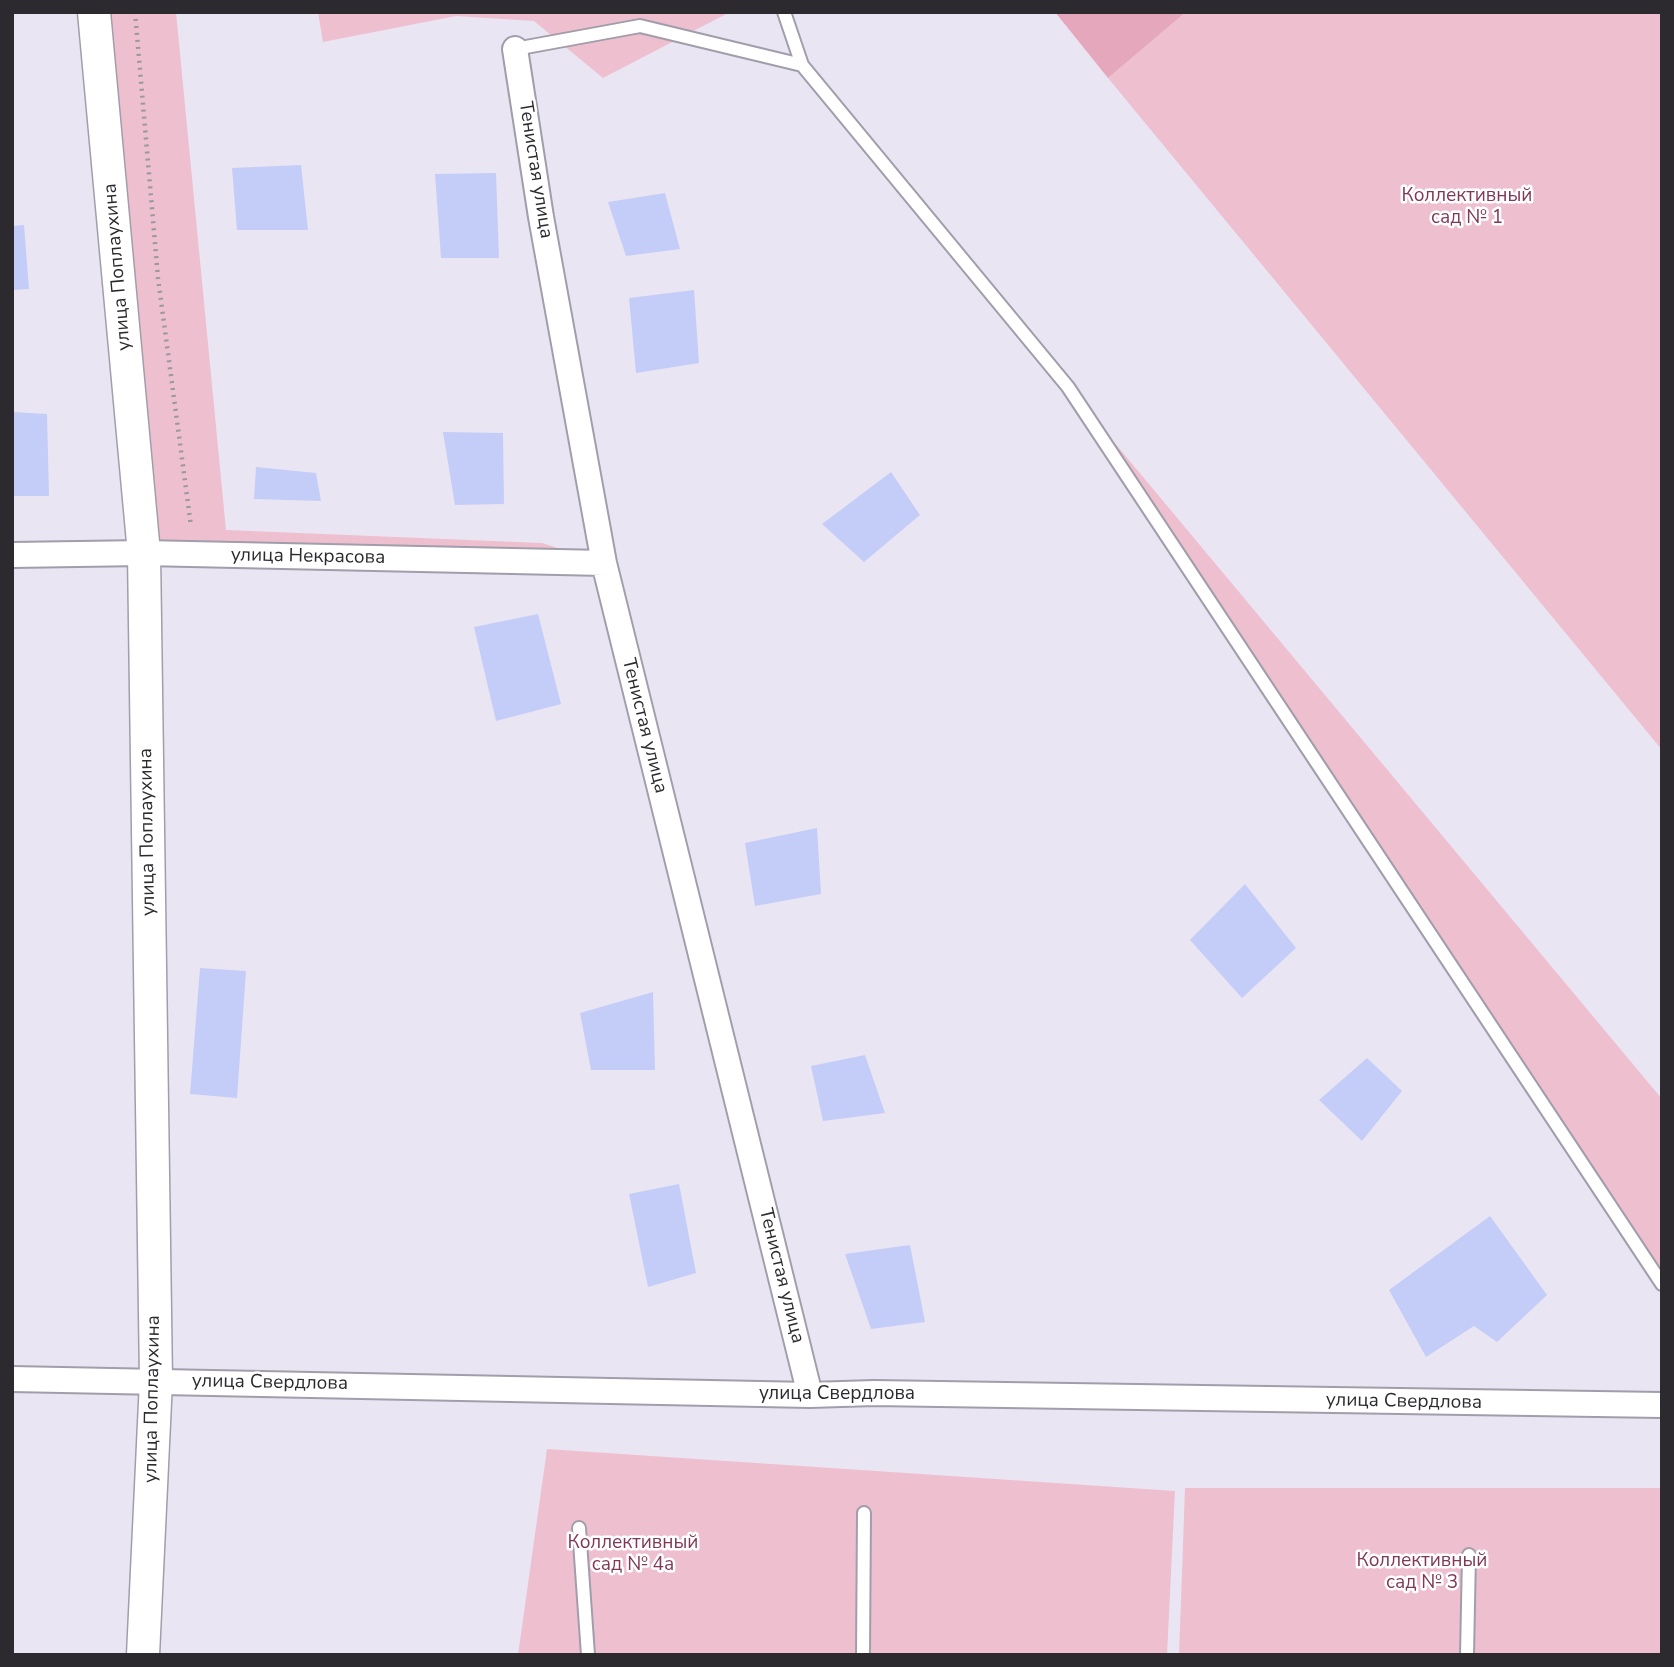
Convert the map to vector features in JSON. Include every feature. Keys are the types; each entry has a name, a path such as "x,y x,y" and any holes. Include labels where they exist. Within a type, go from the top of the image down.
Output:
{"street":[{"name":"улица Поплаухина","path":"94,12 144,553 156,1381 143,1655"},
{"name":"Тенистая улица","path":"515,49 541,217 604,563 810,1395"},
{"name":"улица Некрасова","path":"12,555 144,553 604,563"},
{"name":"улица Свердлова","path":"12,1379 810,1395 874,1393 1662,1405"}],"lane":[{"path":"784,12 802,65 1068,387 1662,1284"},
{"path":"515,49 640,26 802,65"},
{"path":"863,1655 864,1513"},
{"path":"579,1528 588,1655"},
{"path":"1467,1655 1469,1555"}],"path":[{"path":"135,12 158,278 191,526"}],"green space":[{"path":"94,12 176,12 226,530 542,543 604,563 144,553"},
{"path":"318,12 730,12 603,78 534,21 456,16 323,42"},
{"name":"Коллективный сад № 1","path":"1186,12 1662,12 1662,750 1108,78"},
{"path":"1068,387 1662,1099 1662,1284"},
{"name":"Коллективный сад № 4а","path":"547,1449 1175,1491 1167,1655 518,1655"},
{"name":"Коллективный сад № 3","path":"1185,1488 1662,1488 1662,1655 1179,1655"}],"shaded area":[{"path":"1055,12 1186,12 1108,78"}],"building":[{"path":"301,165 308,230 237,230 232,168"},
{"path":"496,173 499,258 441,258 435,174"},
{"path":"665,193 680,249 626,256 608,202"},
{"path":"24,225 29,289 12,290 12,226"},
{"path":"694,290 699,363 636,373 629,298"},
{"path":"12,412 47,414 49,496 12,496"},
{"path":"443,432 503,433 504,504 455,505"},
{"path":"256,467 316,473 321,501 254,499"},
{"path":"891,472 920,515 864,562 822,524"},
{"path":"538,614 561,704 496,721 474,627"},
{"path":"817,828 821,894 755,906 745,843"},
{"path":"1245,884 1296,948 1242,998 1190,940"},
{"path":"200,968 246,971 237,1098 190,1094"},
{"path":"653,992 655,1070 591,1070 580,1013"},
{"path":"865,1055 885,1113 823,1121 811,1066"},
{"path":"1367,1058 1402,1091 1362,1141 1319,1100"},
{"path":"679,1184 696,1273 648,1287 629,1194"},
{"path":"1490,1216 1547,1295 1497,1342 1474,1326 1426,1357 1389,1290"},
{"path":"910,1245 925,1322 871,1329 845,1254"}]}
